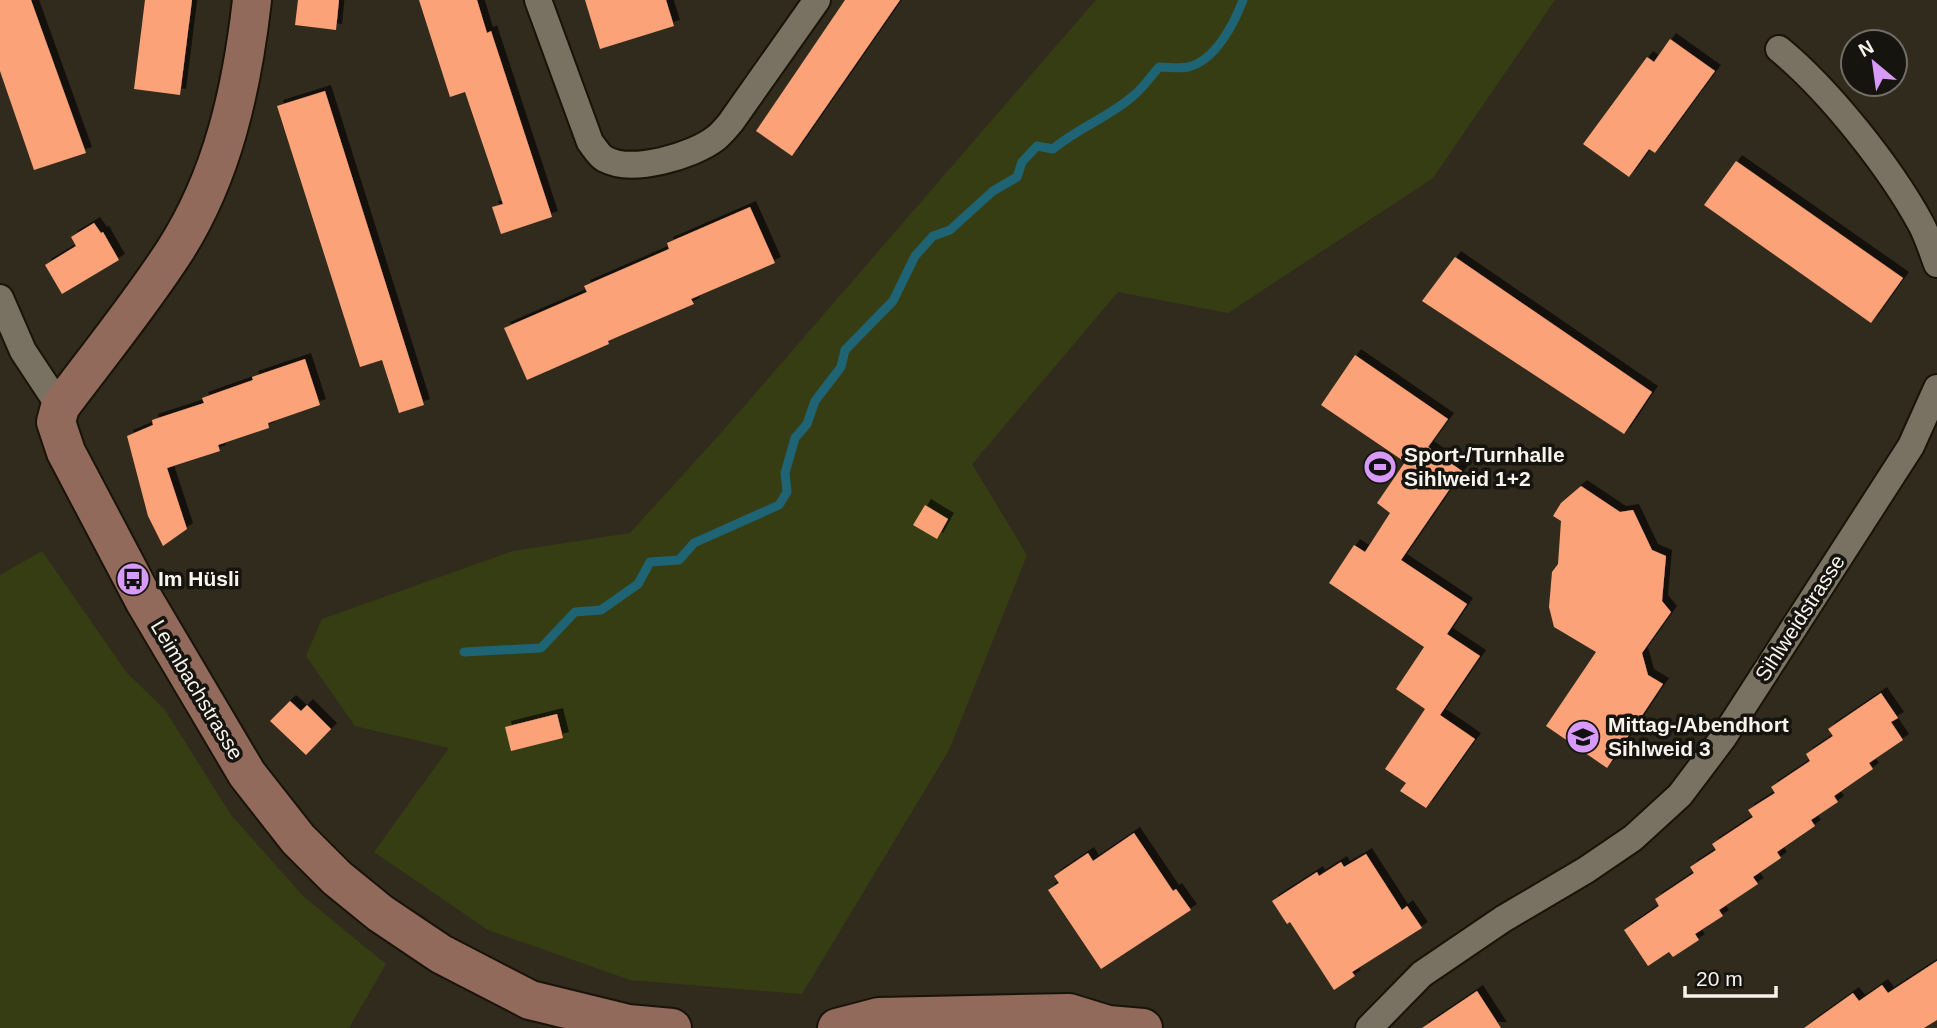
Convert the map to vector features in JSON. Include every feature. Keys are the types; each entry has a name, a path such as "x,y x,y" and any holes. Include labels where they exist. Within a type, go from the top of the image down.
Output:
{"street":[{"path":"0,298 23,351 60,407 175,251 205,193 224,147 244,67 252,0"},
{"path":"538,0 590,142 604,159 648,164 693,151 716,138 731,122 817,0"},
{"path":"1779,49 1804,70 1895,181 1922,226 1937,264"},
{"name":"Sihlweidstrasse","path":"1369,1028 1422,974 1503,919 1633,838 1680,795 1723,738 1911,446 1937,388"},
{"name":"Leimbachstrasse","path":"60,407 56,422 66,452 144,600 247,774 298,839 337,878 380,913 441,954 530,1000 629,1026 672,1028"},
{"path":"837,1028 878,1017 1069,1013 1117,1027"}],"green space":[{"path":"1096,0 1555,0 1433,178 1228,313 1118,292 972,464 1027,555 949,750 802,994 630,980 488,930 374,852 449,748 355,726 306,656 322,619 513,551 630,533 721,433"},
{"path":"42,551 127,673 165,710 231,815 304,897 386,964 349,1028 0,1028 0,575"}],"building":[{"path":"0,0 31,0 86,153 34,170 0,71"},
{"path":"145,0 192,0 180,95 134,89"},
{"path":"298,0 339,0 336,30 295,25"},
{"path":"419,0 477,0 487,33 491,31 552,217 501,234 492,207 503,204 465,92 450,97"},
{"path":"585,0 666,0 674,26 600,49"},
{"path":"845,0 900,0 792,156 756,131"},
{"path":"1670,39 1715,71 1655,153 1649,149 1629,177 1583,144 1647,57 1654,62"},
{"path":"325,91 424,405 399,413 382,360 360,367 277,106"},
{"path":"1736,161 1903,278 1871,323 1704,205"},
{"path":"750,207 775,263 691,299 694,304 527,380 504,328 587,292 584,286 669,249 667,243"},
{"path":"94,223 101,233 103,232 119,260 62,294 45,265 76,246 71,237"},
{"path":"1455,257 1652,392 1624,434 1422,301"},
{"path":"1355,355 1448,419 1428,447 1462,471 1401,560 1467,604 1447,634 1480,656 1440,715 1475,739 1426,808 1400,791 1406,783 1385,769 1425,709 1396,689 1424,647 1329,583 1354,545 1365,552 1390,513 1377,503 1405,462 1321,405"},
{"path":"305,359 320,405 268,423 269,428 218,445 220,451 167,468 187,529 163,546 148,516 127,436 153,425 152,420 204,403 202,398"},
{"path":"1581,486 1620,512 1633,510 1652,550 1666,556 1662,601 1671,612 1642,653 1648,675 1663,684 1607,768 1546,726 1596,652 1554,627 1549,607 1552,572 1558,564 1561,521 1553,516 1561,503"},
{"path":"925,505 948,519 937,539 913,525"},
{"path":"1881,693 1898,718 1891,722 1903,740 1869,763 1873,769 1834,796 1838,802 1811,820 1815,826 1777,852 1781,858 1753,877 1758,884 1719,910 1723,916 1695,934 1699,940 1673,957 1669,952 1648,966 1624,930 1659,906 1655,899 1694,873 1690,867 1716,850 1712,844 1753,817 1748,810 1775,793 1771,787 1810,761 1806,754 1833,736 1828,729"},
{"path":"290,701 301,711 307,705 331,729 306,755 270,721"},
{"path":"557,714 563,738 511,751 505,727"},
{"path":"1134,833 1173,891 1176,889 1191,910 1101,969 1048,890 1059,883 1054,876 1088,853 1093,861"},
{"path":"1366,854 1402,910 1407,906 1422,928 1352,972 1355,976 1334,990 1290,922 1287,924 1272,901 1317,872 1319,876 1341,862 1344,867"},
{"path":"1937,961 1937,1020 1924,1028 1804,1028 1853,993 1859,1001 1882,985 1888,993"},
{"path":"1477,991 1501,1028 1422,1028"}],"waterway":[{"path":"464,652 541,648 575,612 601,610 638,584 650,562 679,560 694,543 779,505 787,492 785,473 795,438 807,424 815,401 841,367 845,350 893,301 915,256 933,236 950,230 993,191 1017,177 1022,162 1037,146 1053,149 1114,110 1137,93 1159,67 1188,67 1207,57 1229,30 1243,0"}],"place":[{"name":"Sport-/Turnhalle Sihlweid 1+2","path":"1380,467"},
{"name":"Im Hüsli","path":"133,579"},
{"name":"Mittag-/Abendhort Sihlweid 3","path":"1583,737"}]}
